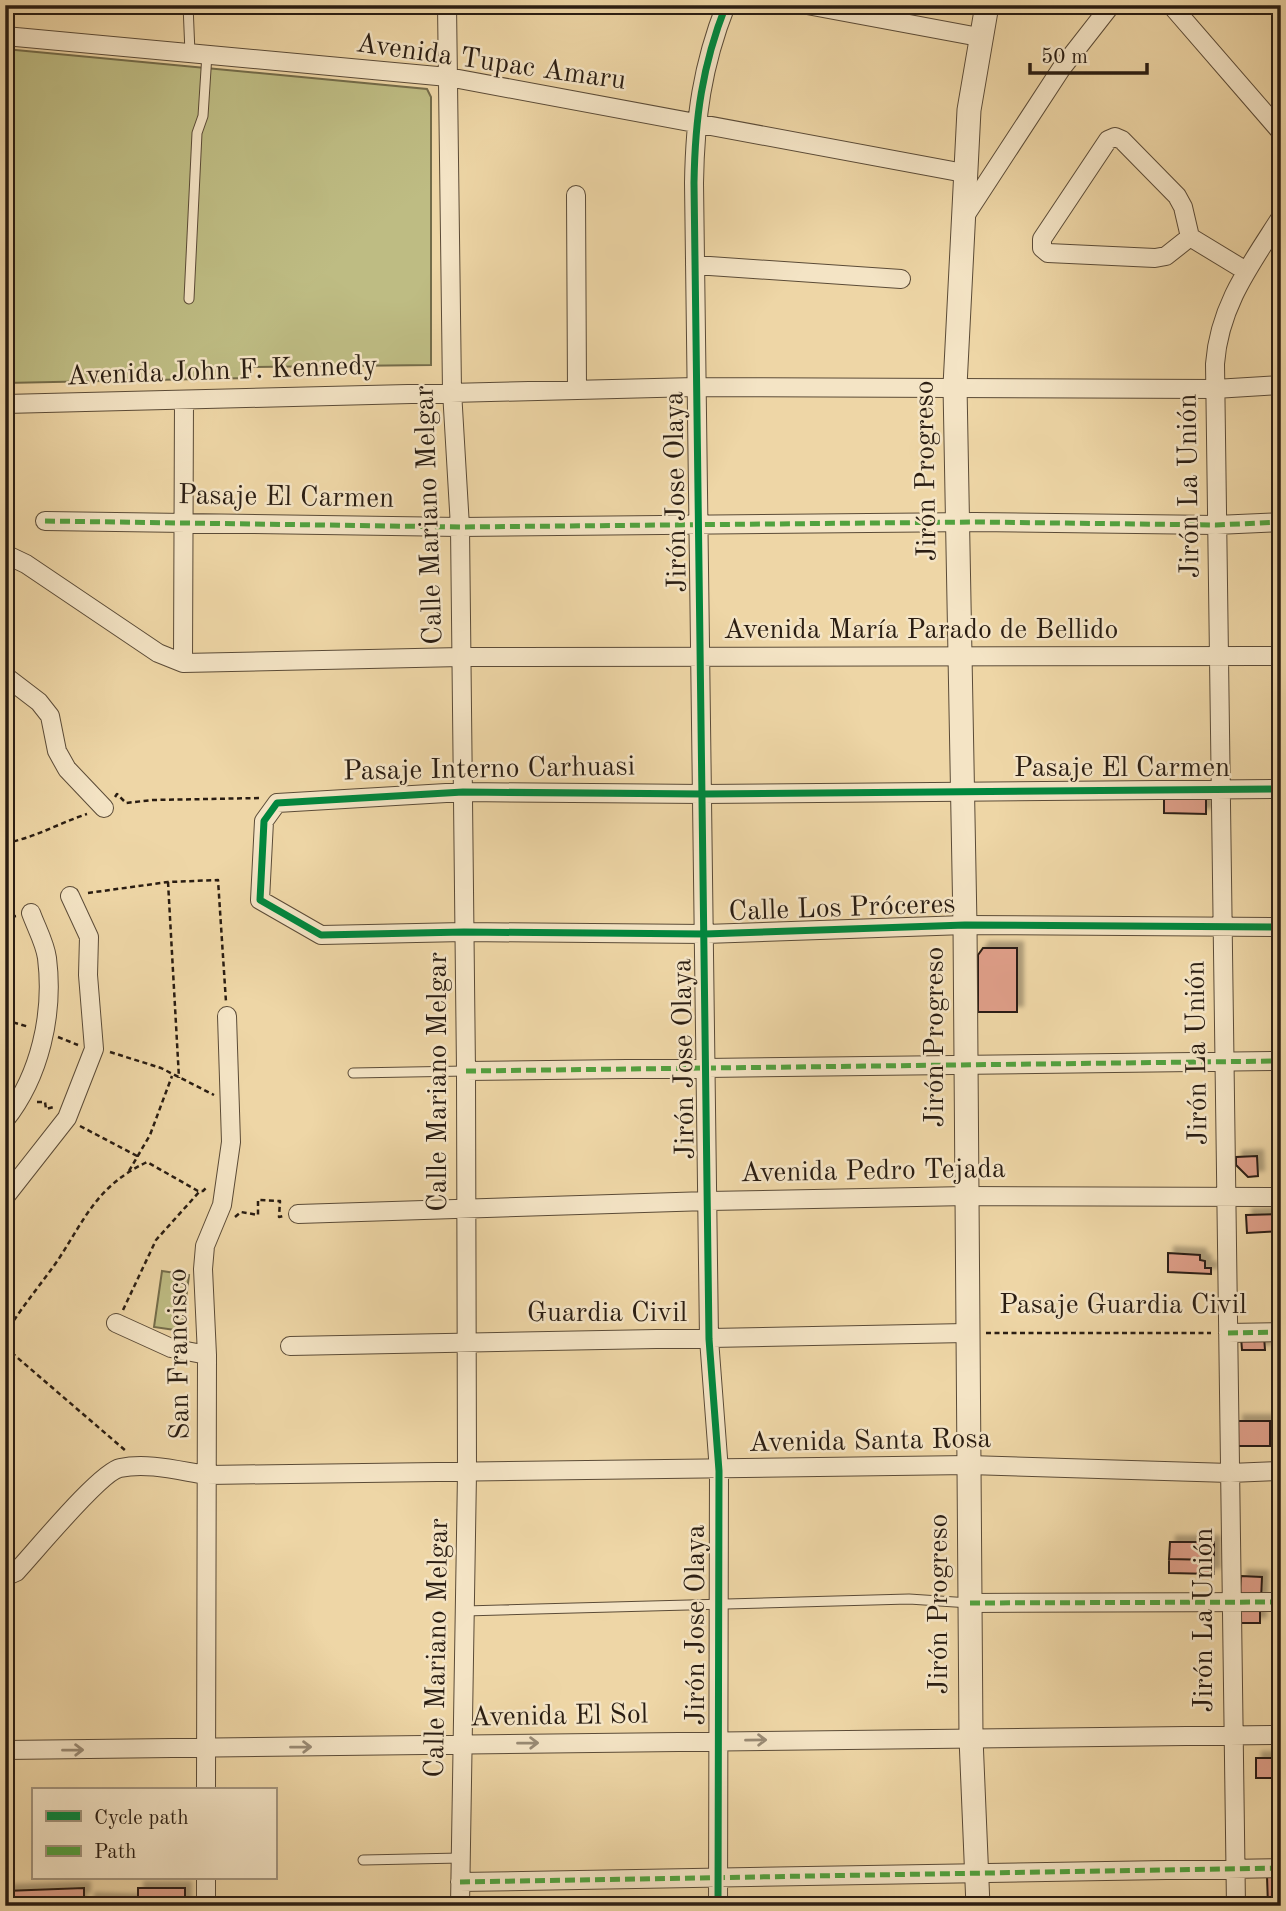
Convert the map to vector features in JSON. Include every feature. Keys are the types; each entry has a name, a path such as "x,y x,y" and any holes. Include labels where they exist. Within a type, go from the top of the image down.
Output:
{"street":[{"name":"Calle Mariano Melgar","path":"447,5 452,391 460,527 466,1071 467,1473 460,1906"},
{"name":"Jirón Jose Olaya","path":"719,1906 719,1471 709,1339 695,121 709,54 726,5"},
{"path":"807,5 979,37"},
{"name":"Jirón Progreso","path":"978,1906 971,1738 965,925 955,386 964,173 979,37 987,5"},
{"path":"963,219 1061,69 1111,5"},
{"path":"1171,5 1281,132"},
{"name":"Avenida Tupac Amaru","path":"5,36 448,77 964,173"},
{"path":"1189,237 1166,256 1155,258 1048,253 1042,248 1042,239 1108,140 1115,137 1122,140 1177,196 1183,207 1189,237 1246,271"},
{"path":"576,195 577,389"},
{"name":"Jirón La Unión","path":"1236,1906 1231,1736 1232,1603 1215,388 1217,339 1222,321 1246,271 1281,217"},
{"path":"1260,249 1281,248"},
{"path":"695,265 901,279"},
{"name":"Avenida John F. Kennedy","path":"5,404 696,387 1215,388 1281,385"},
{"path":"183,663 184,400"},
{"name":"Pasaje El Carmen","path":"46,521 460,527 957,522 1216,525 1281,522"},
{"name":"Avenida María Parado de Bellido","path":"5,554 26,564 158,653 183,663 461,657 1220,659 1281,656"},
{"path":"5,676 39,702 50,716 57,751 67,769 104,808"},
{"name":"Pasaje El Carmen","path":"702,794 1281,789"},
{"name":"Pasaje Interno Carhuasi","path":"277,803 463,792 702,794"},
{"name":"Calle Los Próceres","path":"277,803 264,821 260,900 321,935 464,932 705,934 965,925 1223,929 1281,927"},
{"path":"5,1197 67,1116 94,1047 88,975 89,937 70,896"},
{"path":"5,1120 23,1098 46,1032 47,957 22,914"},
{"name":"San Francisco","path":"206,1788 207,1355 203,1269 205,1246 222,1205 231,1142 227,1016"},
{"path":"466,1071 1281,1061"},
{"name":"Avenida Pedro Tejada","path":"292,1215 708,1201 968,1196 1226,1199 1281,1197"},
{"path":"116,1322 171,1349 207,1355"},
{"name":"Pasaje Guardia Civil","path":"1228,1333 1281,1332"},
{"name":"Guardia Civil","path":"290,1346 966,1333"},
{"name":"Avenida Santa Rosa","path":"5,1577 16,1572 81,1501 118,1468 145,1467 207,1475 719,1471 969,1465 1230,1473 1281,1471"},
{"path":"970,1603 1281,1602"},
{"name":"Avenida El Sol","path":"5,1751 1281,1735"},
{"path":"460,1882 1281,1868"},
{"path":"206,1880 206,1906"}],"lane":[{"path":"188,5 198,54 203,116 197,133 189,299"},
{"path":"353,1073 466,1071"},
{"path":"465,1611 909,1599 970,1603"},
{"path":"363,1860 461,1857"}],"path":[{"path":"5,843 41,834 61,822 104,808 117,794 126,803 261,797 277,803"},
{"path":"70,896 168,882 218,880 227,1016"},
{"path":"168,882 179,1077"},
{"path":"5,894 22,914"},
{"path":"94,1047 120,1058 161,1068 229,1103"},
{"path":"128,1174 139,1157 173,1074"},
{"path":"23,1098 46,1102 46,1110 55,1107 52,1117 67,1116 74,1129 78,1125 139,1157"},
{"path":"5,1335 27,1298 57,1262 89,1207 128,1174 147,1161 193,1188"},
{"path":"116,1322 151,1248 200,1191"},
{"path":"222,1205 228,1208 227,1220 241,1212 258,1215 258,1200 280,1201 279,1217 292,1215"},
{"path":"5,1347 145,1467"}],"shaded area":[{"path":"5,49 427,89 431,97 431,365 251,367 250,378 5,383"},
{"path":"162,1271 189,1275 182,1331 154,1327"}],"building":[{"path":"1164,795 1206,796 1206,814 1164,813"},
{"path":"983,948 1017,948 1017,1012 978,1012 978,955"},
{"path":"1257,1156 1258,1176 1248,1177 1236,1165 1236,1157"},
{"path":"1281,1214 1281,1231 1247,1233 1246,1215"},
{"path":"1168,1253 1200,1255 1200,1260 1205,1261 1205,1268 1211,1268 1211,1274 1168,1272"},
{"path":"1264,1336 1265,1350 1242,1350 1241,1337"},
{"path":"1237,1421 1270,1421 1270,1446 1237,1446"},
{"path":"1170,1542 1214,1542 1214,1560 1169,1559"},
{"path":"1169,1559 1214,1560 1214,1574 1169,1573"},
{"path":"1241,1576 1262,1577 1261,1600 1239,1599"},
{"path":"1239,1607 1260,1607 1260,1623 1240,1623"},
{"path":"1256,1758 1280,1758 1280,1778 1256,1778"},
{"path":"1267,1876 1281,1876 1281,1906 1268,1906"},
{"path":"84,1888 84,1898 80,1898 80,1904 5,1906 5,1891"},
{"path":"138,1888 185,1888 185,1906 138,1906"},
{"path":"89,1899 138,1901 137,1906 88,1906"}],"marked path":[{"path":"45,521 460,527 975,522 1216,525 1281,522"},
{"path":"466,1071 1281,1061"},
{"path":"1228,1333 1281,1332"},
{"path":"970,1603 1281,1602"},
{"path":"460,1882 1281,1868"}],"cycle path":[{"path":"718,1906 719,1471 709,1339 694,183 701,92 711,49 726,5"},
{"path":"1281,789 703,794 463,792 277,803 264,821 260,900 321,935 464,932 705,934 965,925 1281,927"}]}
